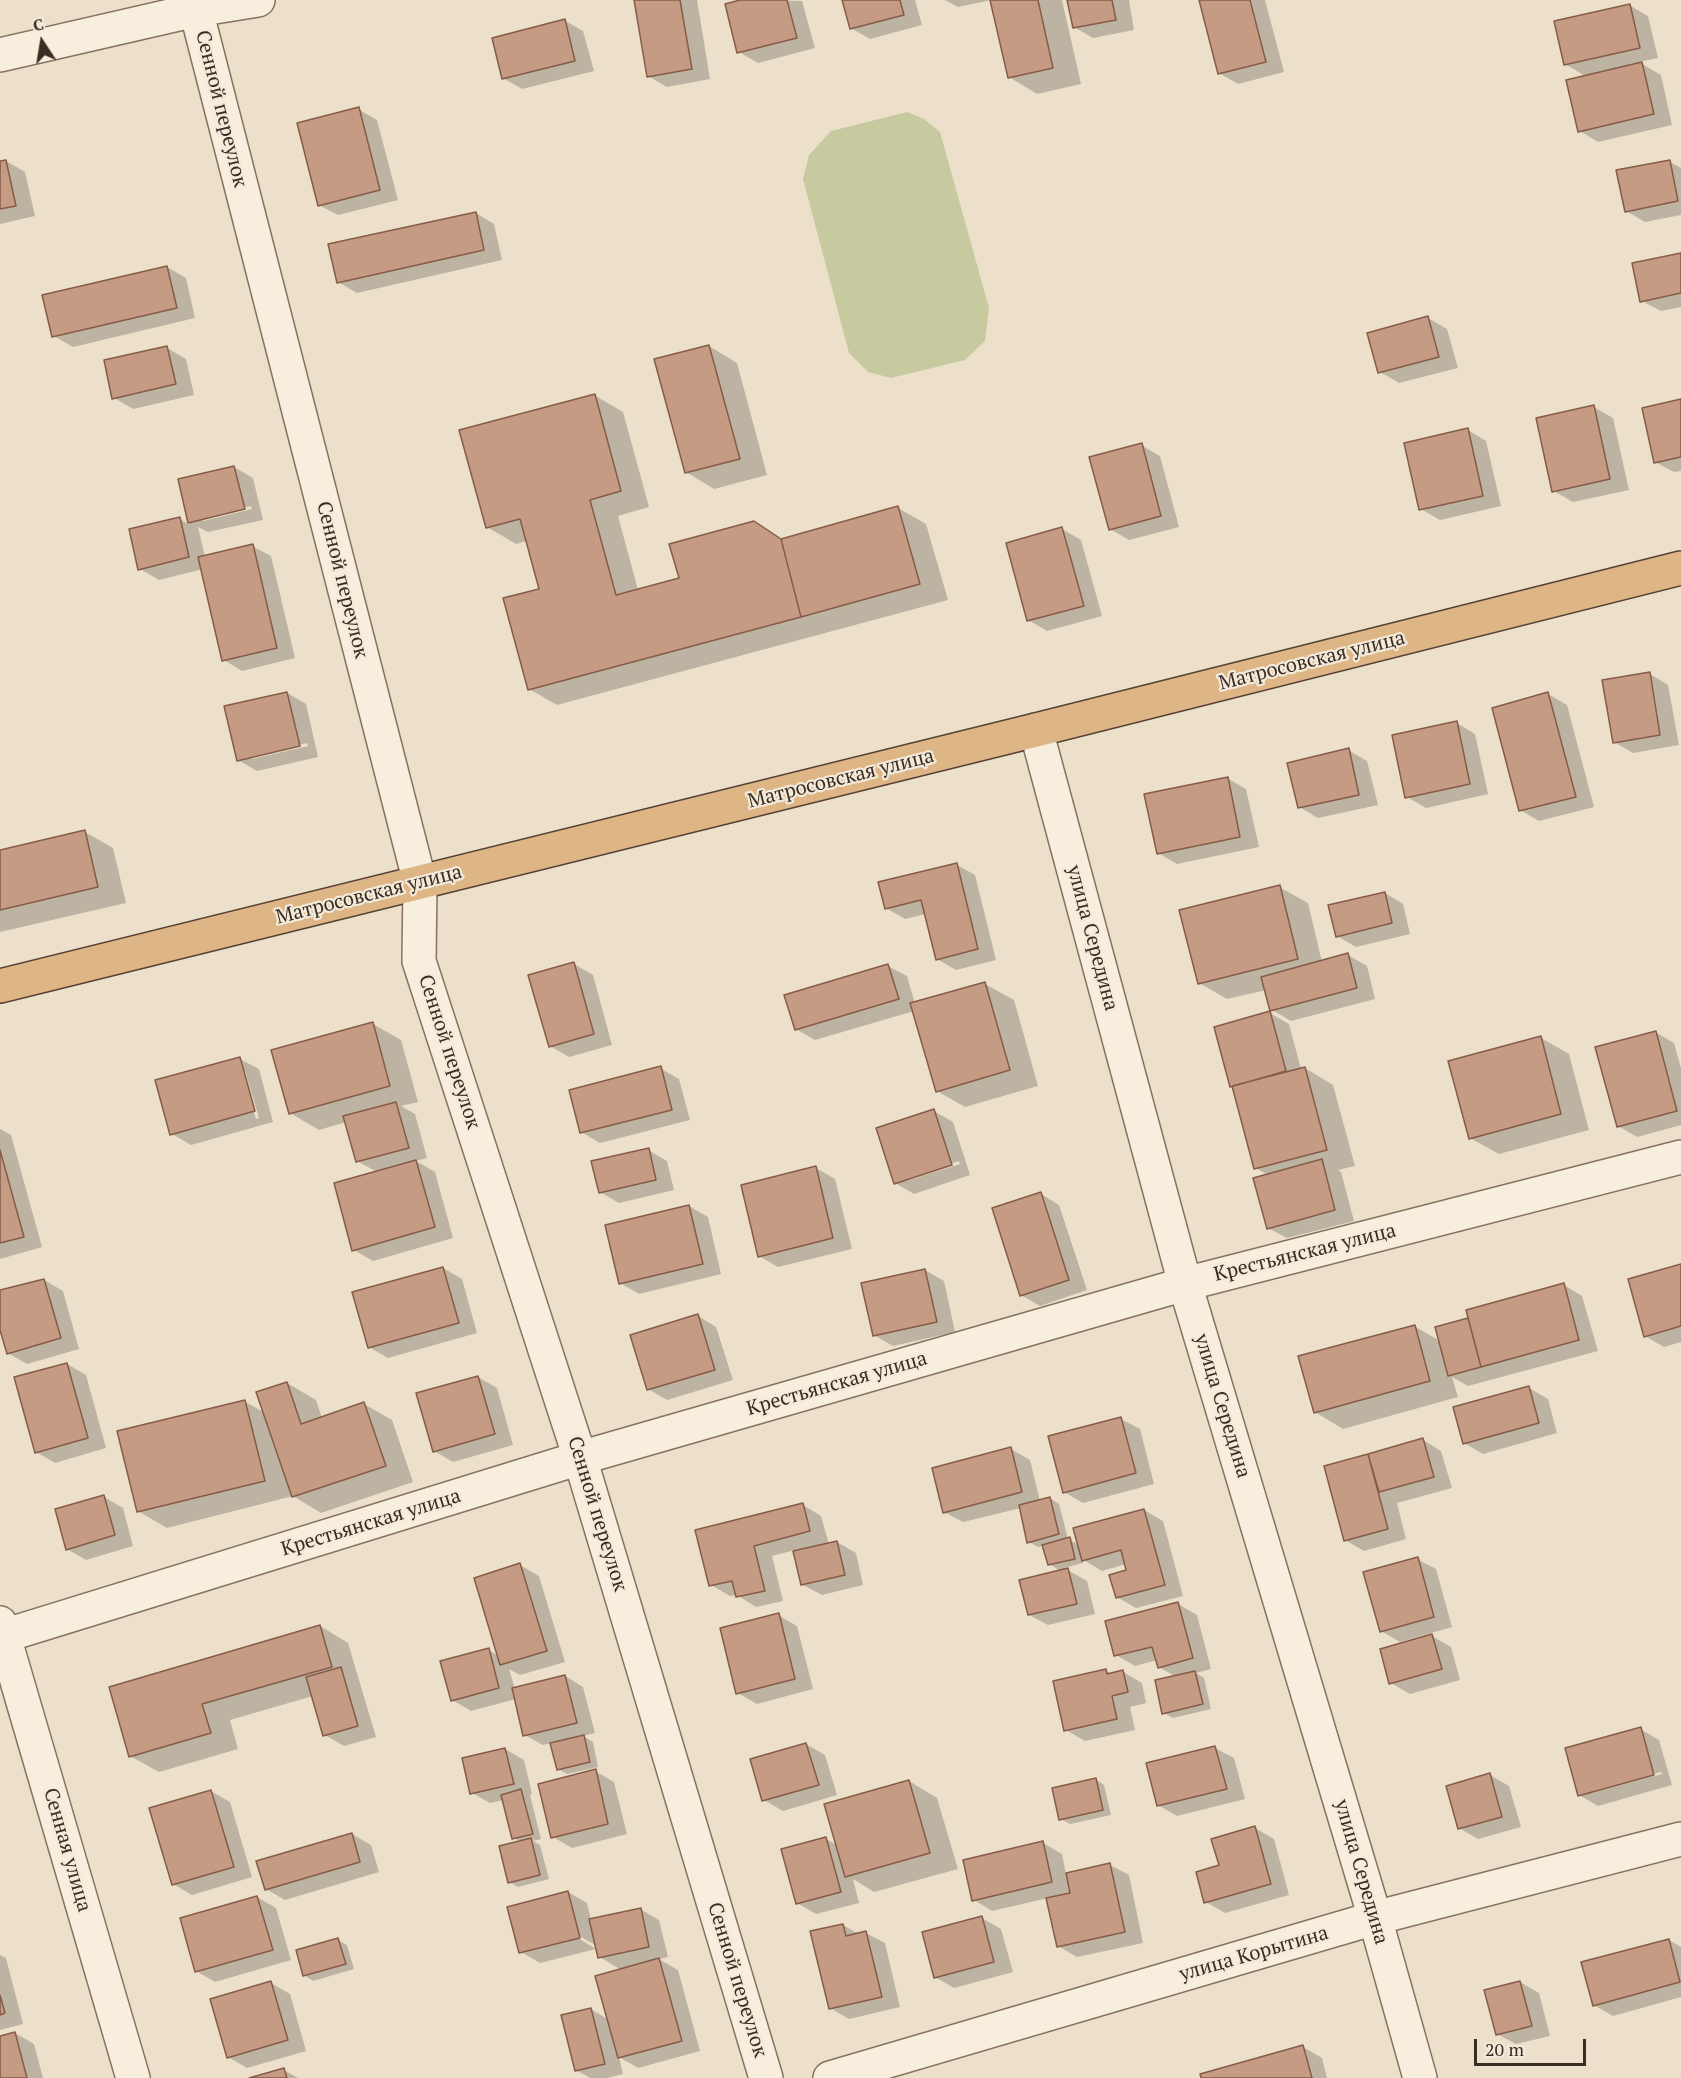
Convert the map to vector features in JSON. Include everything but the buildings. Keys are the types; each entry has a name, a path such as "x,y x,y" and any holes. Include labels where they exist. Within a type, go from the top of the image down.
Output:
{"highway":[{"name":"Матросовская улица","path":"0,986 1681,568"}],"street":[{"path":"0,55 196,10 258,0"},
{"name":"Сенной переулок","path":"196,10 420,883 419,961 580,1458 766,2078"},
{"name":"улица Середина","path":"1036,730 1185,1284 1375,1918 1420,2078"},
{"name":"Крестьянская улица","path":"1,1632 580,1458 1185,1284 1681,1158"},
{"name":"Сенная улица","path":"1,1632 133,2078"},
{"name":"улица Корытина","path":"830,2078 1375,1918 1681,1839"}],"green space":[{"path":"907,112 924,119 940,132 989,308 985,341 965,360 891,378 868,372 849,353 803,179 809,155 831,131"}]}
